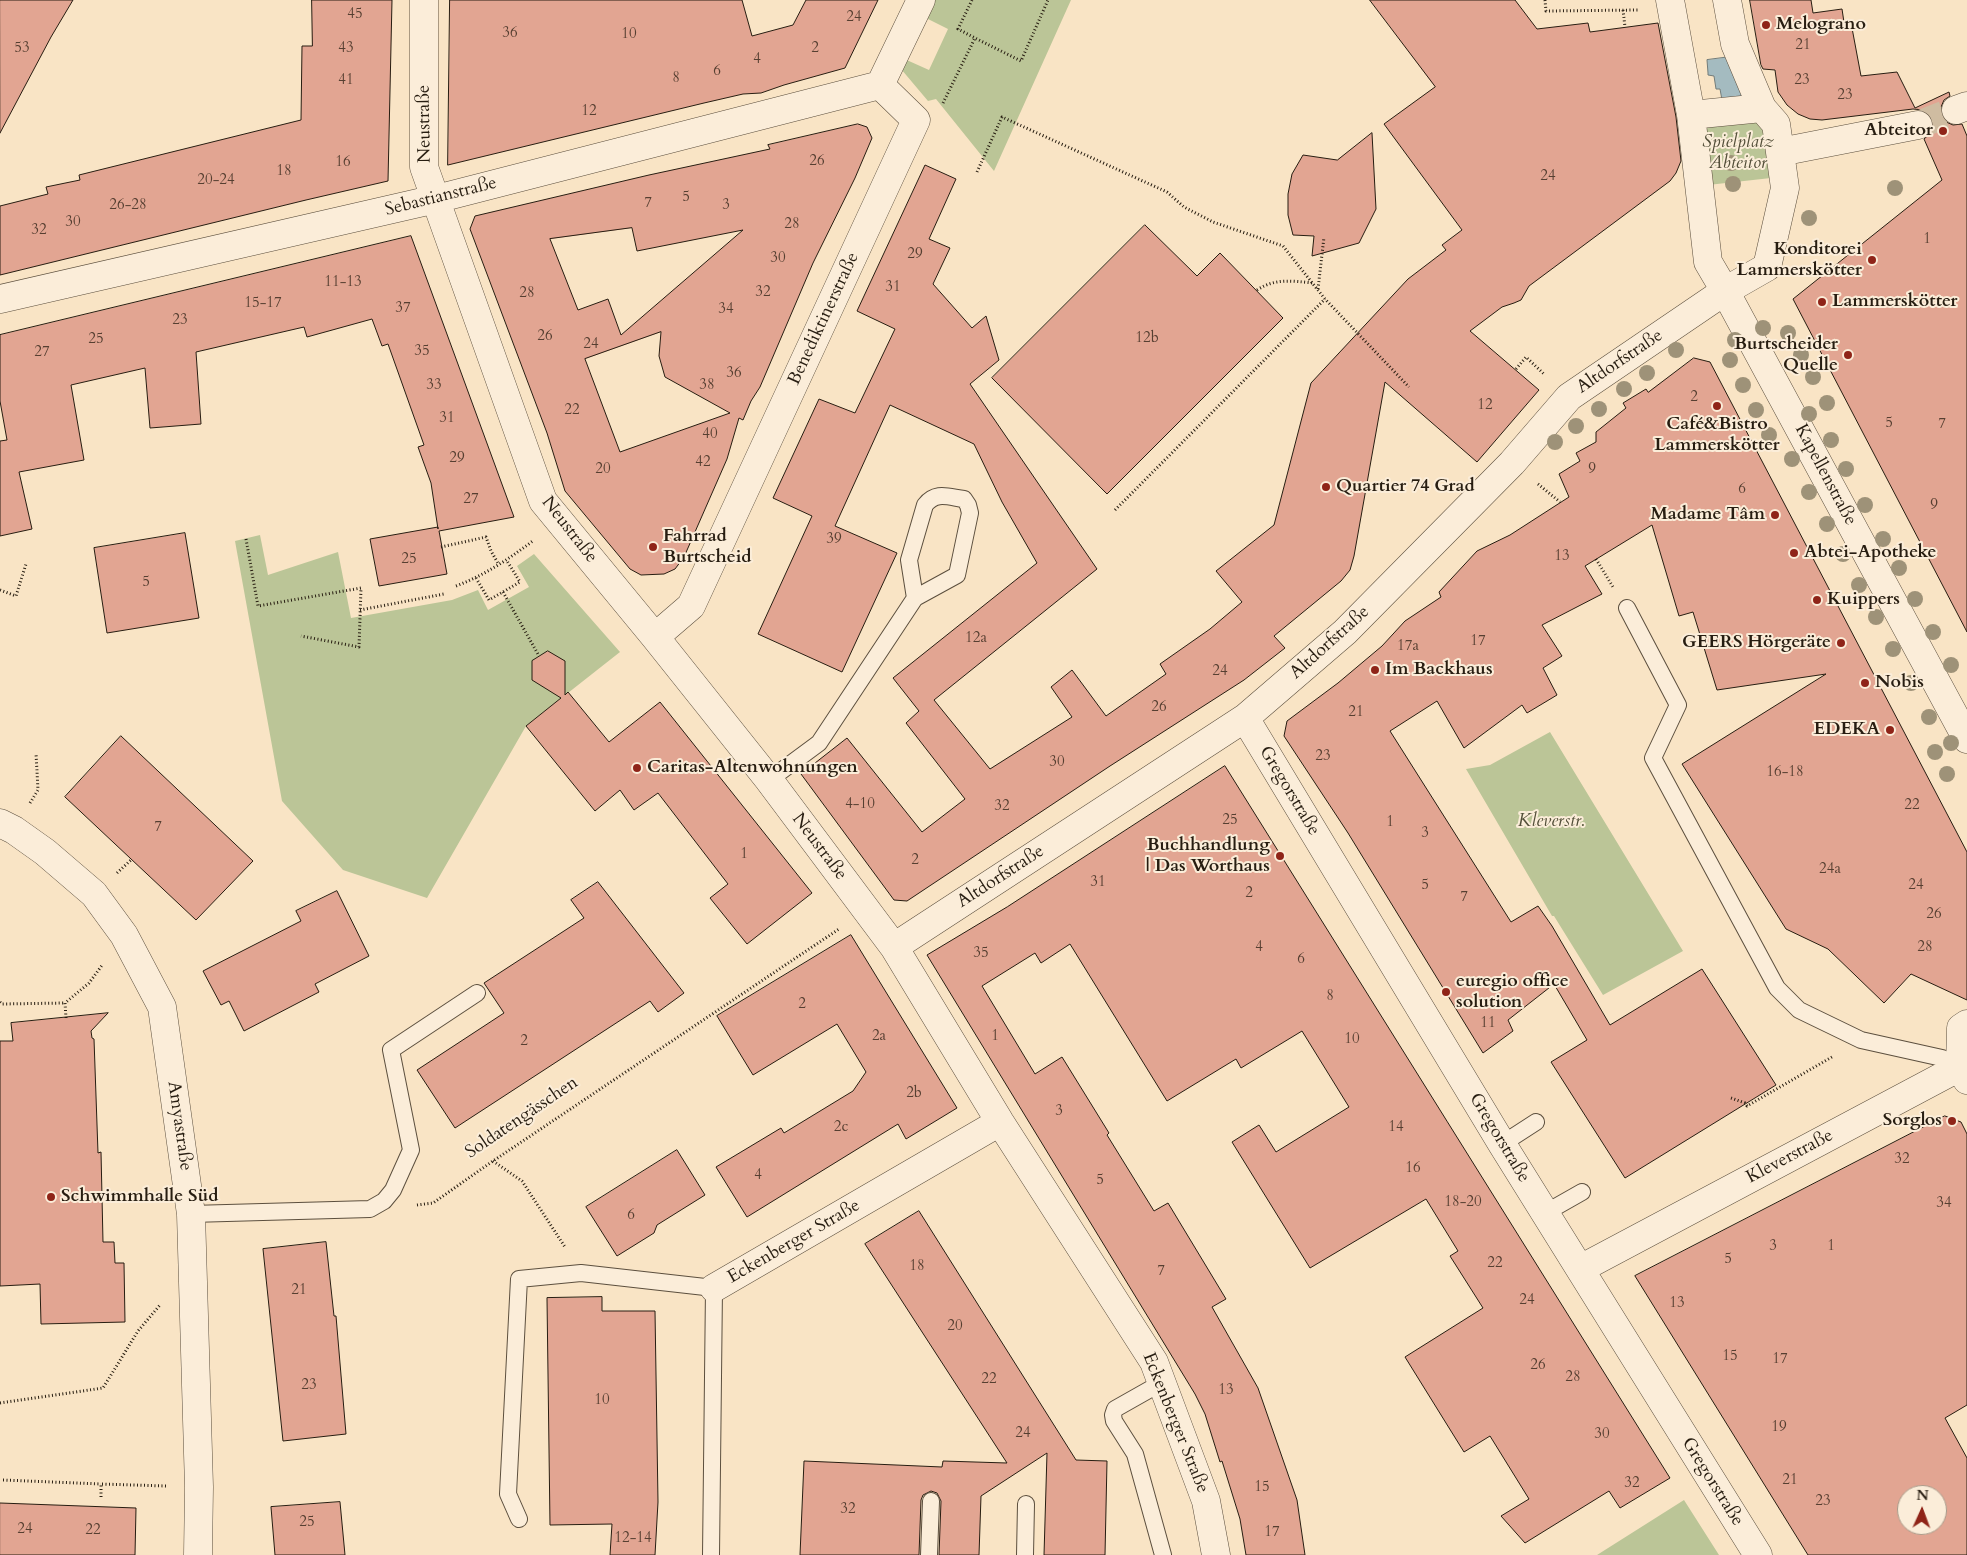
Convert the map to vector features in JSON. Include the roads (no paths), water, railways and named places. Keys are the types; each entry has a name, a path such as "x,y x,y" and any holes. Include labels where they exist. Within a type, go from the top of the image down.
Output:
{"street":[{"name":"Neustraße","path":"424,0 424,167 543,501 769,780 894,947"},
{"path":"880,85 921,0"},
{"name":"Kapellenstraße","path":"1670,0 1691,115 1708,262 1967,739"},
{"name":"Altdorfstraße","path":"894,947 1245,718 1345,632 1512,463 1569,396 1725,291 1767,267 1785,188 1776,124 1762,108 1734,44 1726,0"},
{"name":"Sebastianstraße","path":"0,299 436,199 880,85"},
{"name":"Benediktinerstraße","path":"655,637 691,606 916,120 880,85"},
{"path":"1691,115 1762,108"},
{"path":"1780,152 1918,125"},
{"name":"Gregorstraße","path":"1245,718 1502,1144 1758,1555"},
{"name":"Amyastraße","path":"7,826 45,852 94,894 124,935 162,1007 191,1214 199,1487 198,1555"},
{"name":"Eckenberger Straße","path":"894,947 1000,1122 1154,1362 1206,1501 1216,1555"},
{"path":"1964,1074 1961,1028 1967,1024"},
{"name":"Kleverstraße","path":"1580,1269 1964,1074"},
{"name":"Eckenberger Straße","path":"714,1288 1000,1122"}],"lane":[{"path":"769,780 819,742 915,598 957,575 970,513 968,505 964,500 939,496 930,498 925,505 909,560 915,598"},
{"path":"1627,608 1678,705 1653,758 1777,988 1799,1010 1861,1040 1942,1058 1964,1074"},
{"path":"191,1214 370,1210 384,1201 393,1190 411,1150 391,1050 477,993"},
{"path":"1502,1144 1536,1122"},
{"path":"1545,1213 1582,1192"},
{"path":"519,1519 508,1494 519,1279 581,1273 714,1288"},
{"name":"Eckenberger Straße","path":"711,1555 714,1288"},
{"path":"1161,1383 1115,1409 1113,1415 1114,1421 1135,1454 1163,1555"},
{"path":"929,1555 930,1501"},
{"path":"1025,1555 1026,1504"}],"water":[{"path":"1730,57 1746,99 1722,100 1720,89 1716,89 1714,76 1708,75 1707,60"}],"tunnel":[{"path":"1918,125 1956,110"}],"place":[{"name":"Melograno","path":"1766,25"},
{"name":"Abteitor","path":"1943,131"},
{"name":"Konditorei Lammerskötter","path":"1872,260"},
{"name":"Lammerskötter","path":"1822,302"},
{"name":"Burtscheider Quelle","path":"1848,355"},
{"name":"Café&Bistro Lammerskötter","path":"1717,406"},
{"name":"Quartier 74 Grad","path":"1326,487"},
{"name":"Madame Tâm","path":"1775,515"},
{"name":"Fahrrad Burtscheid","path":"653,547"},
{"name":"Abtei-Apotheke","path":"1794,553"},
{"name":"Kuippers","path":"1817,600"},
{"name":"GEERS Hörgeräte","path":"1841,643"},
{"name":"Im Backhaus","path":"1375,670"},
{"name":"Nobis","path":"1865,683"},
{"name":"EDEKA","path":"1890,730"},
{"name":"Caritas-Altenwohnungen","path":"637,768"},
{"name":"Buchhandlung | Das Worthaus","path":"1280,856"},
{"name":"euregio office solution","path":"1446,992"},
{"name":"Sorglos","path":"1952,1121"},
{"name":"Schwimmhalle Süd","path":"51,1197"}],"park label":[{"name":"Spielplatz Abteitor","path":"1738,153"},
{"name":"Kleverstr.","path":"1551,822"}]}
